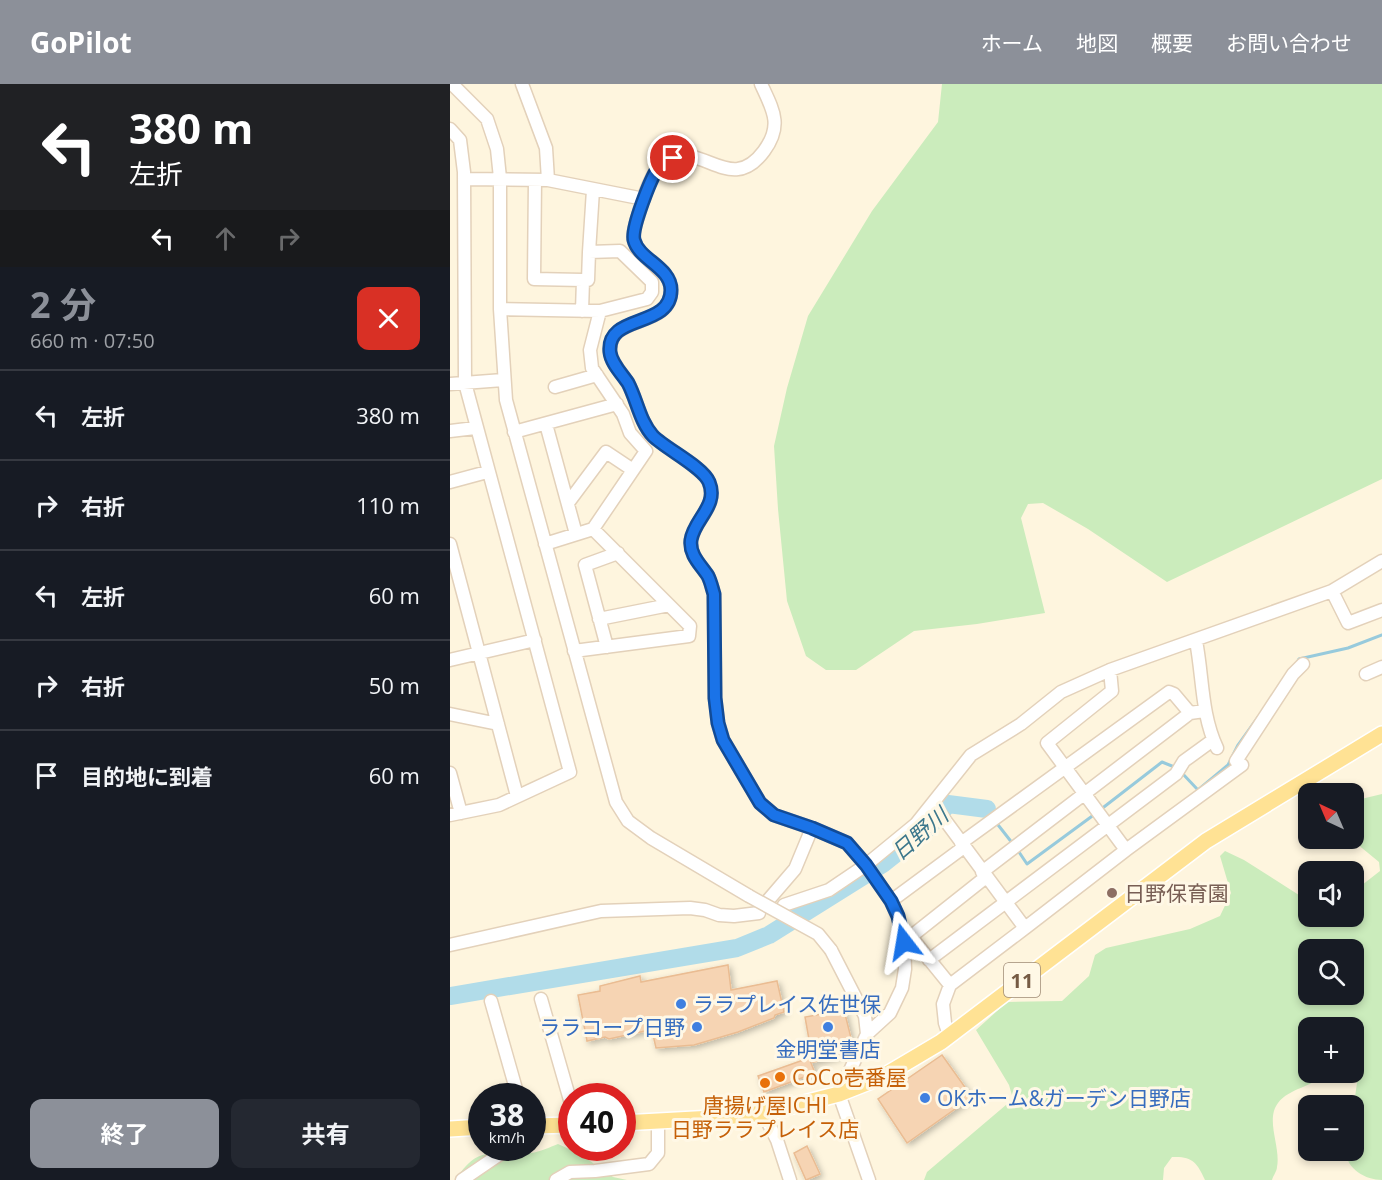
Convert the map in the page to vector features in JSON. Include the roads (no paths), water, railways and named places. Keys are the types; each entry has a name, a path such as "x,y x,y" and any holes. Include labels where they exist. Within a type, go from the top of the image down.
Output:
{"main road":[{"name":"11","path":"636,1122 763,1113 839,1094 882,1077 950,1035 1206,841 1382,734"},
{"path":"450,1129 468,1128"}],"street":[{"path":"452,84 487,119 497,149 500,178 500,309 506,400 616,802 628,821 651,838 749,896 762,909 818,934 831,950 865,1016 867,1034"},
{"path":"522,84 546,148 548,180"},
{"path":"761,84 774,112 775,127 769,144 756,160 741,170 732,170 682,156 664,161 658,168 644,198 634,240 639,249 665,274 671,291 668,302 655,316 633,322 615,334 610,353 629,385 645,424 653,436 703,473 709,482 712,496 707,512 691,539 692,552 709,578 714,594 715,698 723,740 760,803 774,815 847,843 866,865 891,901 908,939 950,985"},
{"path":"450,129 460,140 464,179 465,383 475,428 570,772 500,805 456,814 450,773"},
{"path":"464,179 548,180 644,198"},
{"path":"535,180 534,279 588,280 593,190"},
{"path":"500,309 600,311 647,299 652,292 652,282 620,251 589,252"},
{"path":"450,277 463,277"},
{"path":"582,311 583,280"},
{"path":"544,543 593,529 646,451 630,433 623,414 592,368 590,350 600,311"},
{"path":"450,328 463,328"},
{"path":"560,383 597,375"},
{"path":"450,384 503,380"},
{"path":"514,432 617,404"},
{"path":"546,424 576,534"},
{"path":"450,431 475,428"},
{"path":"568,503 606,452 633,470"},
{"path":"450,482 487,472"},
{"path":"574,651 689,636 690,626 593,529"},
{"path":"450,544 517,796"},
{"path":"607,647 585,565 618,553"},
{"path":"784,906 829,890 866,865 916,824 971,755 1021,724 1061,692 1110,670 1332,591 1382,561"},
{"path":"1332,591 1348,623 1382,610"},
{"path":"599,619 669,605"},
{"path":"450,660 535,640"},
{"path":"929,960 1176,774 1184,761 1215,744 1204,711 1201,668 1196,640"},
{"path":"950,1035 945,1023 943,1004 950,985 1239,763 1287,683 1302,664"},
{"path":"1366,674 1382,667"},
{"path":"1110,670 1112,691 1047,743 1126,850"},
{"path":"891,901 1064,767 1169,692 1174,694 1190,713"},
{"path":"868,1180 839,1094 867,1034 890,1013 902,988 908,939 984,874 1190,713 1204,711"},
{"path":"450,714 498,724"},
{"path":"933,804 1025,928"},
{"path":"450,945 601,911 690,908 734,916 762,909 795,868 812,828"},
{"path":"541,999 565,1083"},
{"path":"491,1001 514,1083"},
{"path":"763,1113 777,1140 790,1180"},
{"path":"556,1180 570,1172 649,1164 658,1153 658,1121"},
{"path":"462,1180 490,1161"}],"waterway":[{"name":"日野川","path":"1297,663 1299,659 1348,648 1382,635"},
{"name":"日野川","path":"1182,773 1198,790 1228,765 1238,745 1258,717"},
{"name":"日野川","path":"1100,810 1162,762 1177,768"},
{"name":"日野川","path":"450,996 737,948 769,935 884,863 928,828 948,804 987,809"},
{"name":"日野川","path":"987,809 991,815"},
{"name":"日野川","path":"1017,849 1027,864 1095,814"},
{"name":"日野川","path":"995,821 1013,844"}],"place":[{"name":"日野保育園","path":"1112,893"},
{"name":"ララプレイス佐世保","path":"681,1004"},
{"name":"ララコープ日野","path":"697,1027"},
{"name":"金明堂書店","path":"828,1027"},
{"name":"CoCo壱番屋","path":"780,1077"},
{"name":"唐揚げ屋ICHI 日野ララプレイス店","path":"765,1083"},
{"name":"OKホーム&ガーデン日野店","path":"925,1098"}]}
